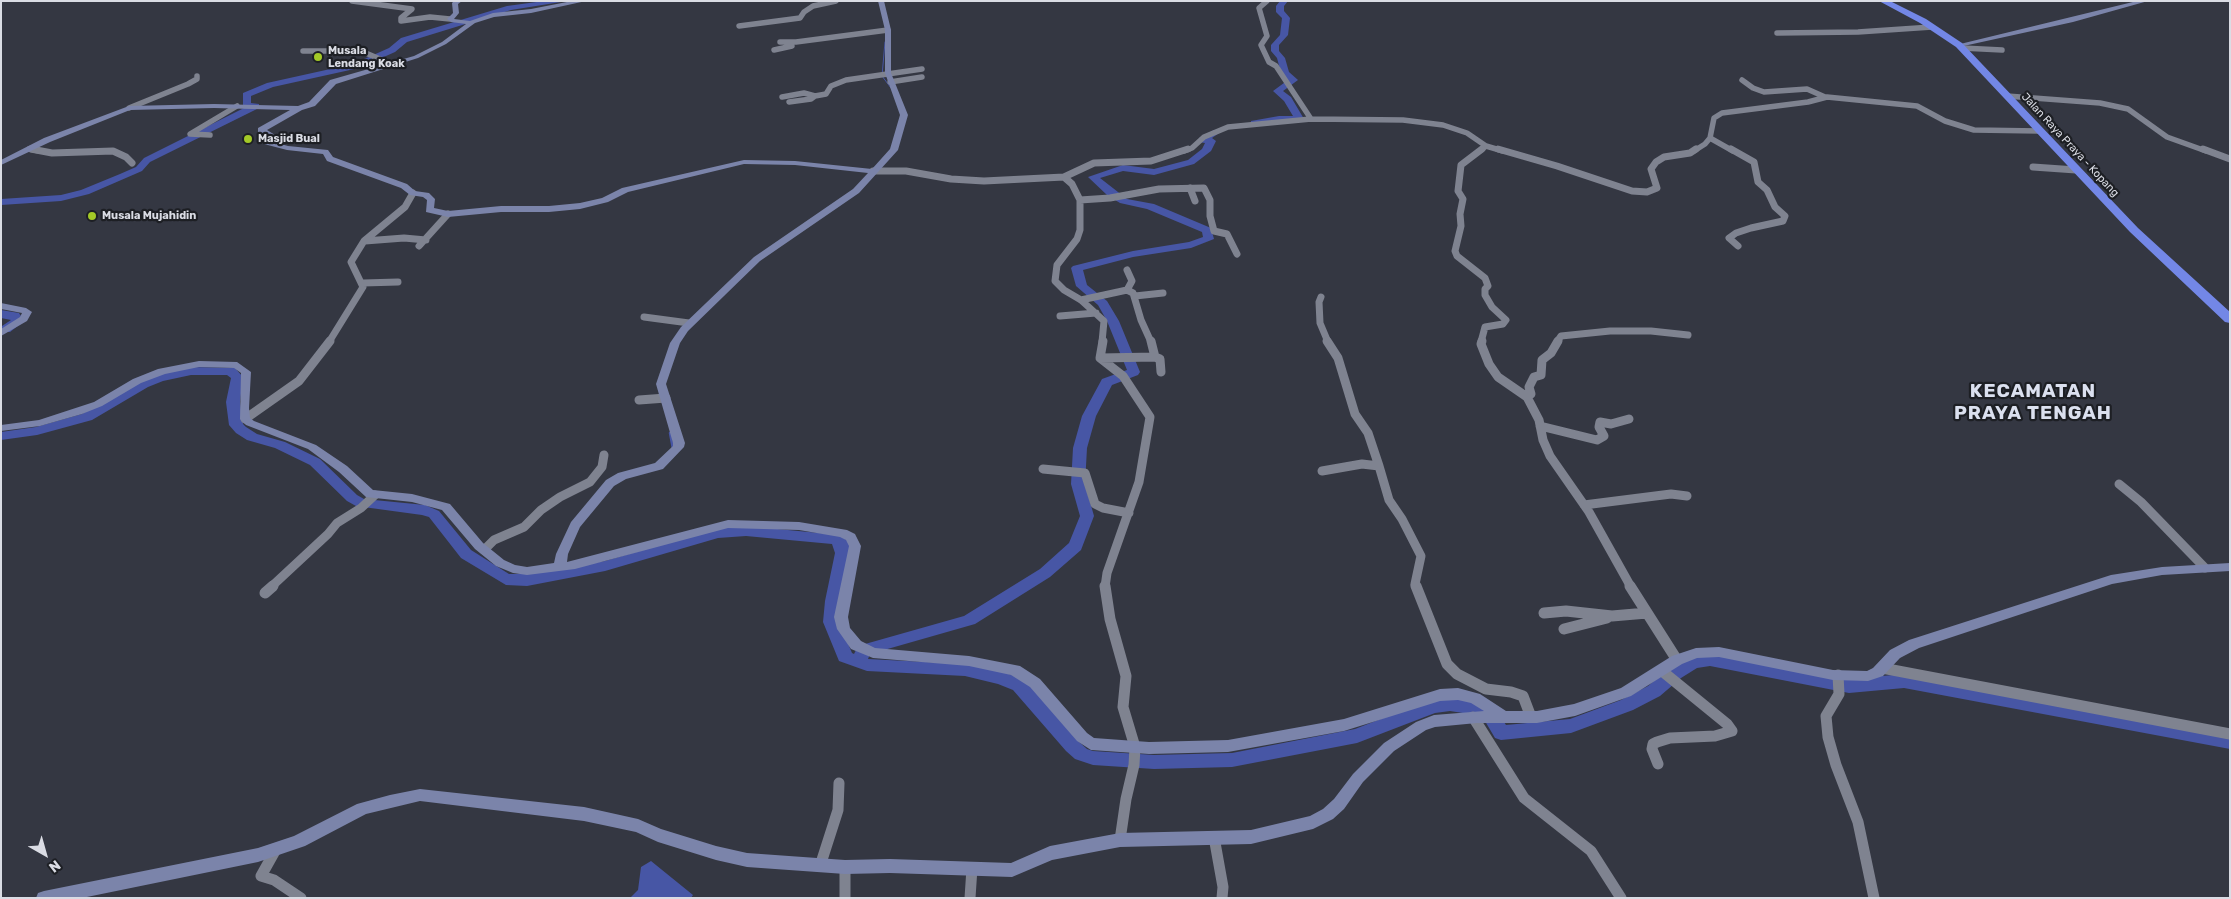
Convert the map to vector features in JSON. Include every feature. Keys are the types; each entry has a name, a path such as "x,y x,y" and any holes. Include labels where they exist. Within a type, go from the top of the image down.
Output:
{"highway":[{"name":"Jalan Raya Praya - Kopang","path":"1883,1 1932,27 1961,46 2134,230 2230,319"}],"street":[{"path":"352,1 412,9 401,20 430,17 470,22"},
{"path":"453,20 456,13 455,3 459,1"},
{"path":"583,1 531,11 494,15 470,22 439,46 394,65 334,82 312,104 299,108 261,129 271,134 266,141 288,148 325,152 330,160 404,186 413,193 429,196 431,199 428,209 430,212 448,214 580,206 605,200 625,190 744,162 794,163 873,171 906,170 932,177 984,181 1064,177 1076,170 1094,164 1151,161 1192,148 1204,137 1228,127 1264,122 1311,119 1403,120 1443,125 1467,133 1486,146 1557,166 1622,189 1647,192 1657,188 1651,170 1658,160 1664,157 1690,153 1705,144 1710,138 1713,120 1722,113 1808,102 1824,97 1913,104 1929,110 1945,121 1967,128 2039,131"},
{"path":"739,26 800,18 804,12 814,6 836,1"},
{"path":"560,568 562,554 575,525 610,483 622,476 659,466 676,450 678,443 662,384 675,343 689,323 758,259 856,191 894,150 904,120 903,111 885,75 886,30 882,1"},
{"path":"1267,1 1259,8 1266,36 1261,45 1269,62 1276,66 1311,119"},
{"path":"1961,46 2144,1"},
{"path":"1777,33 1858,32 1932,27"},
{"path":"780,42 796,42 886,30"},
{"path":"774,50 792,47 796,42"},
{"path":"1961,46 2002,50"},
{"path":"304,51 361,51 394,65"},
{"path":"789,104 803,104 803,100 826,94 832,86 839,82 922,69"},
{"path":"885,75 922,77"},
{"path":"1,163 29,149 188,84 197,79 197,76"},
{"path":"1742,80 1764,92 1807,89 1824,97"},
{"path":"782,97 804,93 815,96"},
{"path":"2007,96 2100,103 2125,108 2132,110 2164,135 2181,143 2230,159"},
{"path":"129,108 237,106 299,108"},
{"path":"210,135 190,134 237,106"},
{"path":"2001,124 2013,131"},
{"path":"2164,135 2216,150"},
{"path":"1710,138 1754,162 1758,182 1767,190 1775,207 1785,216 1783,221 1751,228 1736,233 1729,238 1738,246"},
{"path":"1486,146 1461,166 1458,191 1463,199 1460,214 1461,226 1455,251 1457,256 1485,278 1488,286 1485,289 1485,295 1506,320 1484,329 1481,342 1489,364 1500,379 1526,395 1535,410 1543,440 1550,456 1584,505 1647,614 1677,660"},
{"path":"29,149 52,153 113,151 126,157 132,163"},
{"path":"2032,167 2076,170"},
{"path":"1064,177 1072,184 1080,200 1081,219 1079,235 1059,260 1054,278 1061,288 1081,300 1096,313 1106,326 1100,358"},
{"path":"1190,188 1195,201"},
{"path":"1080,200 1110,198 1159,189 1204,188 1210,200 1210,222 1214,231 1227,234 1237,254"},
{"path":"245,419 302,377 336,333 363,287 363,283 351,264 364,241 405,207 413,193"},
{"path":"419,246 448,214"},
{"path":"364,241 408,238 426,240"},
{"path":"1127,270 1132,281 1127,290"},
{"path":"363,283 398,282"},
{"path":"1081,300 1127,290"},
{"path":"1127,290 1134,296 1141,320 1150,337 1155,357"},
{"path":"1134,296 1163,293"},
{"path":"1321,297 1319,302 1320,323 1330,348 1338,358 1355,414 1368,433 1389,500 1402,519 1421,556 1415,584 1447,664 1457,674 1486,689 1511,692 1523,696 1531,717"},
{"path":"1,306 27,312 24,319 1,333"},
{"path":"1060,316 1096,313"},
{"path":"644,317 689,323"},
{"path":"1526,395 1531,394 1529,387 1534,377 1542,375 1542,360 1550,353 1559,337 1609,331 1651,331 1688,335"},
{"path":"1100,358 1155,357 1160,360 1161,372"},
{"path":"1100,358 1123,376 1150,417 1142,467 1129,513 1107,573 1105,588 1110,619 1126,676 1123,706 1134,756 1120,840"},
{"path":"1,428 40,423 78,412 156,373 177,367 208,363 237,364 244,369 247,377 245,419"},
{"path":"639,400 666,398"},
{"path":"245,419 255,427 318,451 342,469 364,490 370,500"},
{"path":"1540,426 1597,440 1604,436 1599,427 1600,422 1611,424 1629,419"},
{"path":"484,550 494,540 524,527 533,520 540,510 560,497 590,482 602,466 604,455"},
{"path":"1322,471 1362,464 1379,466"},
{"path":"1043,469 1086,474 1090,495 1096,506 1129,513"},
{"path":"2119,484 2141,502 2210,568"},
{"path":"1584,505 1676,494 1687,496"},
{"path":"265,594 328,534 337,523 370,500 412,498 446,507 484,550 500,563 520,570 560,568 592,562 728,524 799,526 843,533 852,539 855,546 840,617 844,629 856,645 873,653 968,661 1015,670 1035,683 1088,742 1134,756 1253,742 1361,720 1440,694 1458,694 1476,698 1505,718"},
{"path":"44,898 275,850 362,809 401,798 429,796 584,814 638,826 658,835 716,853 747,860 820,866 1012,870 1050,853 1120,840 1251,837 1313,822 1334,810 1388,747 1404,736 1434,721 1560,714 1626,692 1663,672 1677,660 1696,653 1719,652 1839,680 1868,676 1882,668 1895,654 1914,644 2080,589 2139,574 2230,567"},
{"path":"1544,613 1566,611 1612,616 1647,614"},
{"path":"1564,629 1612,616"},
{"path":"1882,668 2230,734"},
{"path":"1658,764 1652,749 1653,744 1657,742 1670,738 1715,736 1727,734 1732,730 1663,672"},
{"path":"1839,680 1839,694 1826,716 1828,737 1836,765 1858,822 1874,898"},
{"path":"1480,717 1524,798 1591,851 1621,898"},
{"path":"820,866 838,810 839,783"},
{"path":"1214,838 1223,887 1222,898"},
{"path":"275,850 261,876 274,880 301,898"},
{"path":"845,867 845,898"},
{"path":"970,898 972,868"}],"water":[{"path":"651,861 693,895 691,898 630,898 638,890 641,867"}],"waterway":[{"path":"1,202 61,198 85,192 124,176 139,169 147,160 256,106 247,105 246,95 270,85 356,66 392,50 404,40 510,8 563,1"},
{"path":"1254,123 1279,119 1299,119 1288,99 1277,91 1294,80 1285,73 1281,58 1275,51 1275,45 1284,35 1286,18 1280,12 1280,6 1284,1"},
{"path":"885,42 882,76 891,88"},
{"path":"861,657 864,650 969,620 1045,573 1076,546 1087,516 1078,484 1080,448 1089,416 1107,382 1134,372 1113,321 1103,303 1082,286 1077,268 1133,254 1191,245 1209,239 1207,230 1150,206 1124,201 1111,193 1093,177 1123,168 1154,172 1191,162 1206,151 1211,141 1202,140 1214,133"},
{"path":"1,314 15,316 18,321 6,329"},
{"path":"1,436 37,431 87,417 143,384 159,378 191,371 231,371 237,377 233,402 236,425 241,430 252,437 280,445 315,462 352,498 361,503 425,510 434,514 466,554 506,579 527,580 605,566 718,533 746,531 835,539 841,542 843,553 833,601 831,622 845,657 867,665 965,670 1001,678 1019,685 1072,746 1081,754 1093,758 1154,762 1232,760 1357,736 1433,706 1450,704 1487,710 1501,733 1571,726 1627,705 1654,691 1675,673 1693,662 1710,660 1849,686 1904,681 2230,742"},
{"path":"670,433 673,449"},
{"path":"550,570 556,576"}],"place":[{"name":"Musala Lendang Koak","path":"318,57"},
{"name":"Masjid Bual","path":"248,139"},
{"name":"Musala Mujahidin","path":"92,216"}],"district":[{"name":"KECAMATAN PRAYA TENGAH","path":"2033,403"}]}
